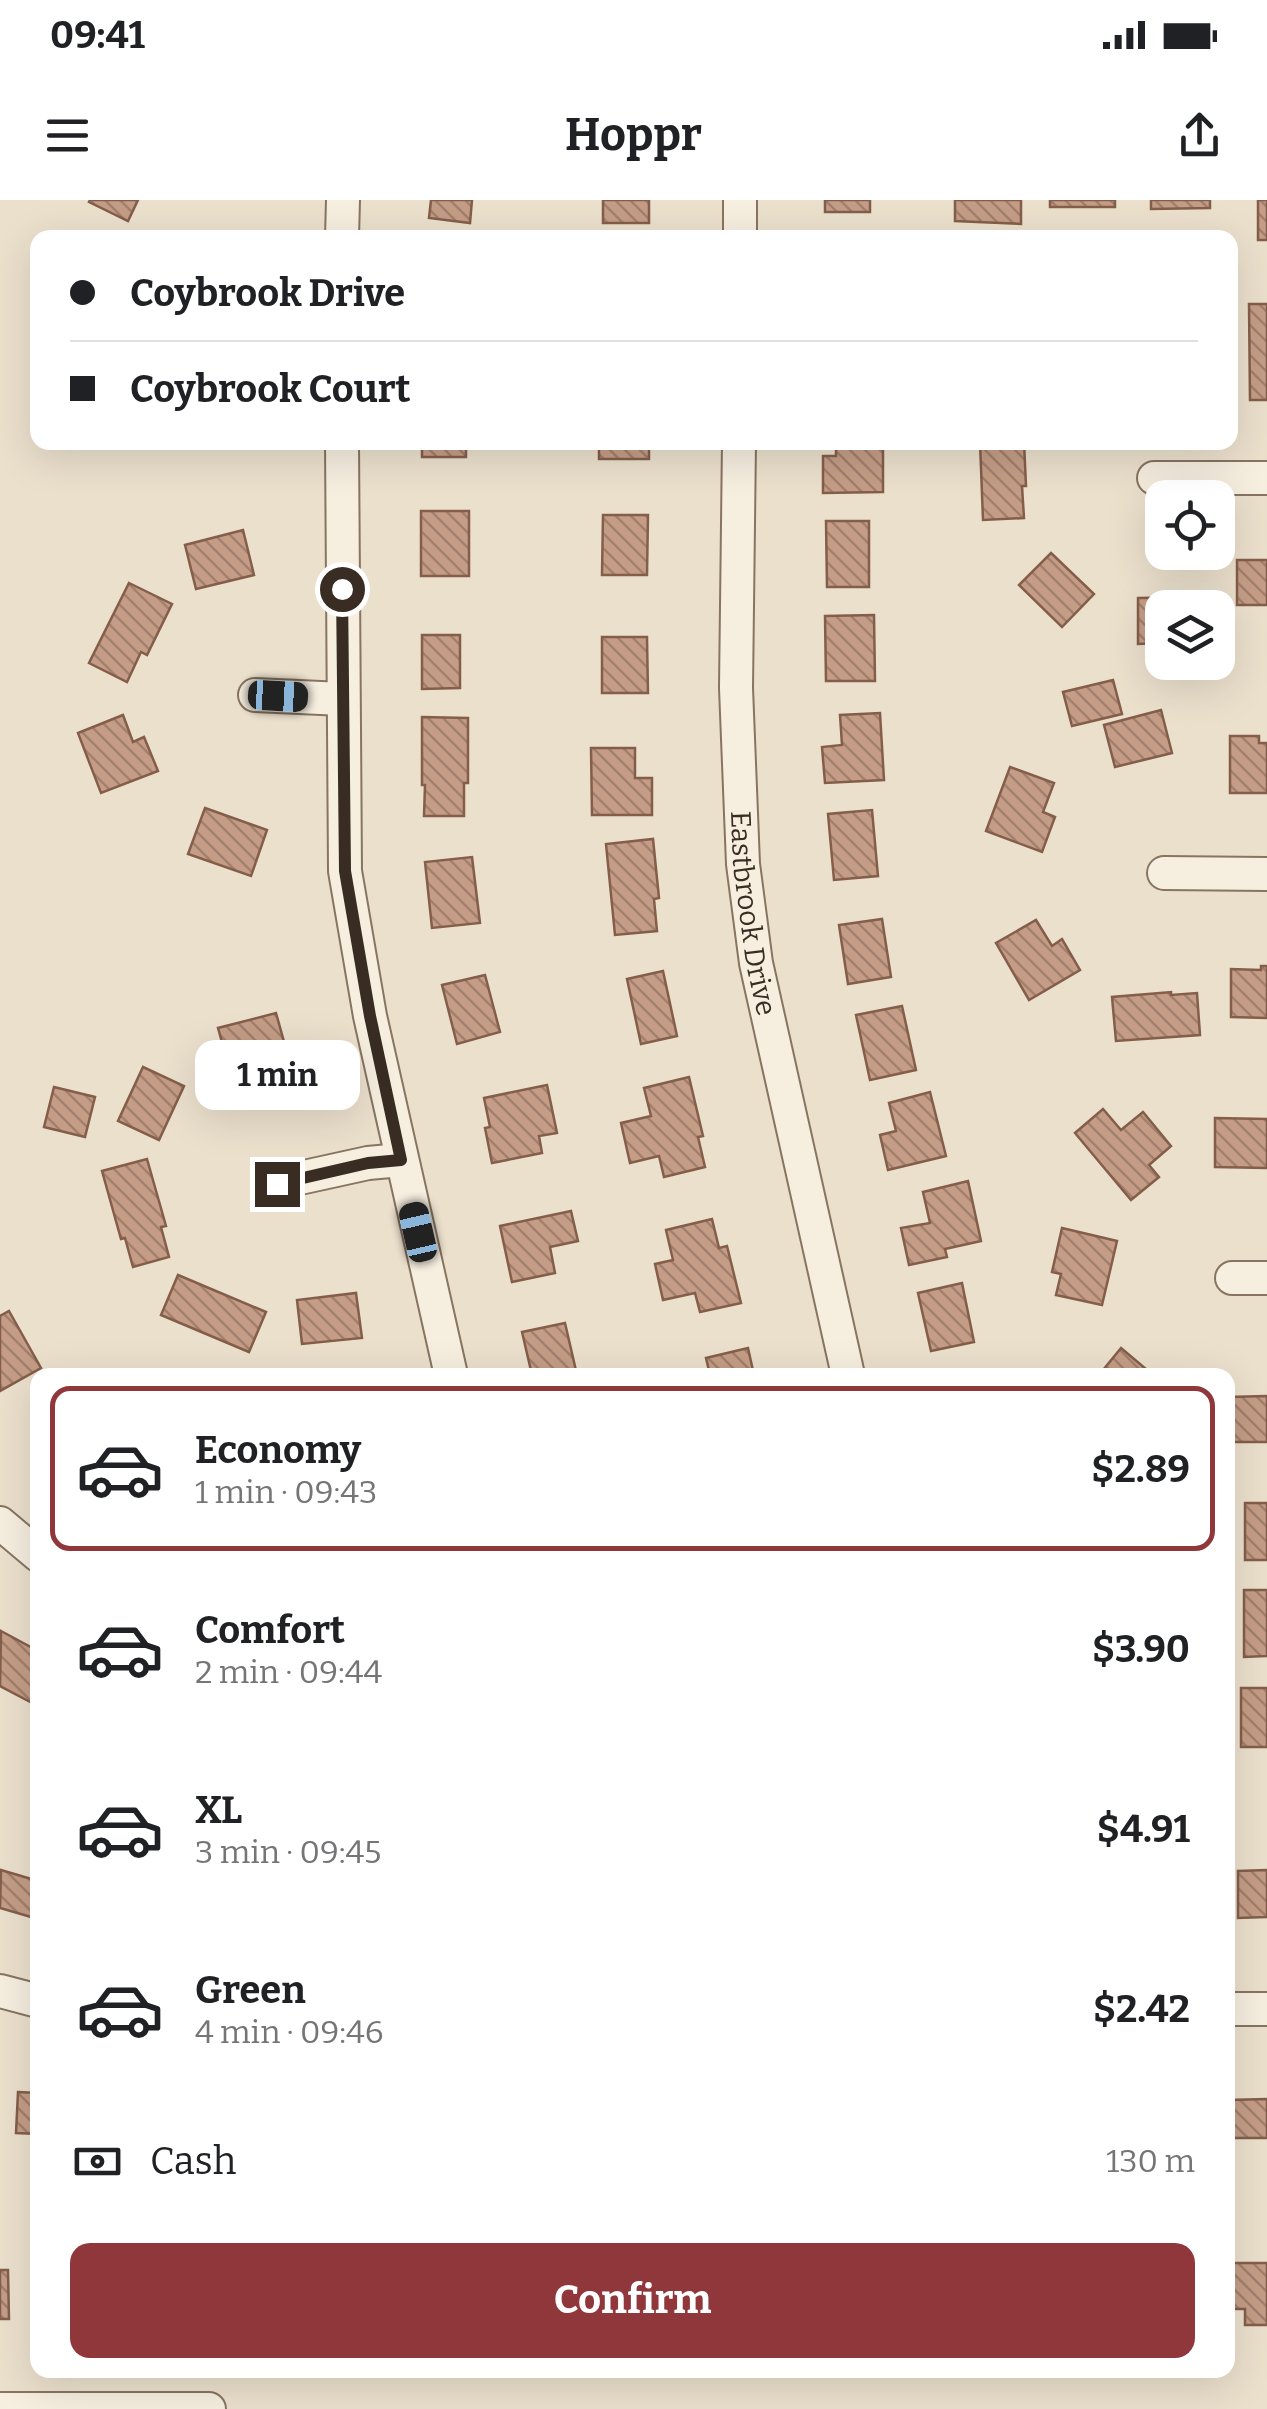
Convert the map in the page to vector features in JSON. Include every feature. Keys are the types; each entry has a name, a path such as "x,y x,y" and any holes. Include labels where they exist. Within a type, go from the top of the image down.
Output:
{"street":[{"path":"342,230 343,200"},
{"path":"740,200 740,230"},
{"path":"342,450 345,871 370,1016 449,1368"},
{"name":"Eastbrook Drive","path":"739,450 736,688 743,864 756,963 846,1368"},
{"path":"1154,478 1267,478"},
{"path":"255,695 343,699"},
{"path":"1164,873 1267,874"},
{"path":"277,1184 368,1163 401,1160"},
{"path":"1232,1278 1267,1278"},
{"path":"0,1523 30,1547"},
{"path":"0,1991 30,1999"},
{"path":"1235,2008 1267,2009"},
{"path":"0,2409 209,2409"}],"building":[{"path":"90,200 138,200 128,221"},
{"path":"431,200 472,200 470,223 429,218"},
{"path":"603,200 649,200 649,223 603,223"},
{"path":"825,200 870,200 870,212 825,212"},
{"path":"955,200 1021,200 1021,224 955,221"},
{"path":"1050,200 1115,200 1115,207 1050,207"},
{"path":"1151,200 1210,200 1210,208 1151,209"},
{"path":"1258,200 1267,200 1267,240 1258,240"},
{"path":"1249,304 1267,304 1267,400 1250,400"},
{"path":"422,450 466,450 466,457 422,457"},
{"path":"599,450 649,450 649,459 599,459"},
{"path":"836,450 883,450 883,492 823,493 823,456 836,456"},
{"path":"980,450 1024,450 1024,518 983,520"},
{"path":"421,511 469,511 469,576 421,576"},
{"path":"603,515 648,515 647,575 602,575"},
{"path":"826,521 869,521 869,587 827,587"},
{"path":"243,530 254,575 196,589 185,545"},
{"path":"1051,553 1094,594 1062,627 1019,585"},
{"path":"1237,560 1267,560 1267,605 1237,605"},
{"path":"129,583 172,604 147,655 141,652 127,682 89,663"},
{"path":"1138,598 1145,598 1145,644 1138,644"},
{"path":"874,615 875,681 826,681 825,616"},
{"path":"422,635 460,635 460,688 422,689"},
{"path":"602,637 647,637 648,693 602,693"},
{"path":"1113,680 1122,714 1072,726 1063,692"},
{"path":"1161,710 1172,753 1115,767 1104,725"},
{"path":"880,713 884,780 825,783 822,747 842,745 840,715"},
{"path":"123,715 133,742 144,737 158,771 101,793 78,733"},
{"path":"422,717 468,718 464,816 424,816"},
{"path":"1230,736 1259,736 1259,743 1267,743 1267,793 1230,793"},
{"path":"591,748 635,748 635,778 652,778 652,815 592,815"},
{"path":"1010,767 1054,783 1043,812 1055,817 1042,852 986,831"},
{"path":"205,808 267,830 251,876 188,854"},
{"path":"872,810 878,876 834,880 828,814"},
{"path":"653,839 659,898 654,899 657,931 615,935 606,844"},
{"path":"472,857 480,923 432,928 425,862"},
{"path":"882,919 891,977 848,984 839,925"},
{"path":"1036,920 1052,946 1062,939 1080,970 1029,1000 996,943"},
{"path":"1261,966 1267,966 1267,1018 1231,1017 1231,969 1261,970"},
{"path":"663,971 677,1036 641,1044 627,979"},
{"path":"485,975 500,1032 457,1044 442,985"},
{"path":"1197,993 1200,1035 1116,1041 1112,997"},
{"path":"902,1006 916,1070 870,1080 856,1015"},
{"path":"276,1013 288,1056 230,1071 218,1028"},
{"path":"143,1067 184,1086 159,1140 118,1121"},
{"path":"689,1077 703,1136 698,1137 705,1167 664,1177 659,1156 630,1163 621,1123 651,1116 644,1088"},
{"path":"547,1085 557,1133 539,1136 542,1153 492,1163 484,1098"},
{"path":"54,1087 95,1097 85,1137 44,1127"},
{"path":"930,1092 946,1156 888,1170 880,1135 896,1131 889,1103"},
{"path":"1103,1109 1121,1130 1143,1112 1171,1146 1149,1165 1159,1177 1131,1200 1075,1133"},
{"path":"1215,1118 1267,1119 1267,1168 1215,1167"},
{"path":"147,1159 166,1226 161,1227 169,1257 133,1267 102,1171"},
{"path":"968,1181 981,1241 945,1249 947,1257 909,1265 901,1228 930,1223 923,1192"},
{"path":"571,1211 578,1241 550,1247 555,1273 512,1282 500,1226"},
{"path":"712,1219 719,1248 727,1246 741,1303 700,1312 695,1293 663,1300 655,1264 673,1260 666,1230"},
{"path":"1062,1228 1117,1241 1102,1305 1056,1295 1061,1274 1052,1272"},
{"path":"178,1275 266,1312 249,1352 161,1315"},
{"path":"962,1283 974,1342 931,1351 918,1293"},
{"path":"356,1293 362,1338 302,1344 297,1300"},
{"path":"9,1311 41,1368 30,1368 30,1374 0,1391 0,1316"},
{"path":"565,1323 575,1368 530,1368 522,1332"},
{"path":"748,1348 752,1368 708,1368 706,1358"},
{"path":"1121,1348 1145,1368 1105,1368"},
{"path":"1267,1396 1267,1442 1235,1442 1235,1397"},
{"path":"1245,1503 1267,1503 1267,1560 1245,1560"},
{"path":"1244,1590 1267,1590 1267,1656 1244,1657"},
{"path":"1,1631 30,1647 30,1702 0,1686"},
{"path":"1241,1688 1267,1688 1267,1747 1241,1747"},
{"path":"1,1870 30,1879 30,1917 0,1908"},
{"path":"1267,1870 1267,1917 1238,1918 1238,1871"},
{"path":"18,2092 30,2093 30,2134 16,2133"},
{"path":"1267,2099 1267,2138 1235,2138 1235,2100"},
{"path":"1235,2263 1267,2263 1267,2325 1245,2325 1245,2309 1235,2309"},
{"path":"0,2270 8,2270 9,2319 0,2319"}],"route":[{"path":"277,1184 368,1163 401,1160 370,1016 345,871 342,589"}]}
